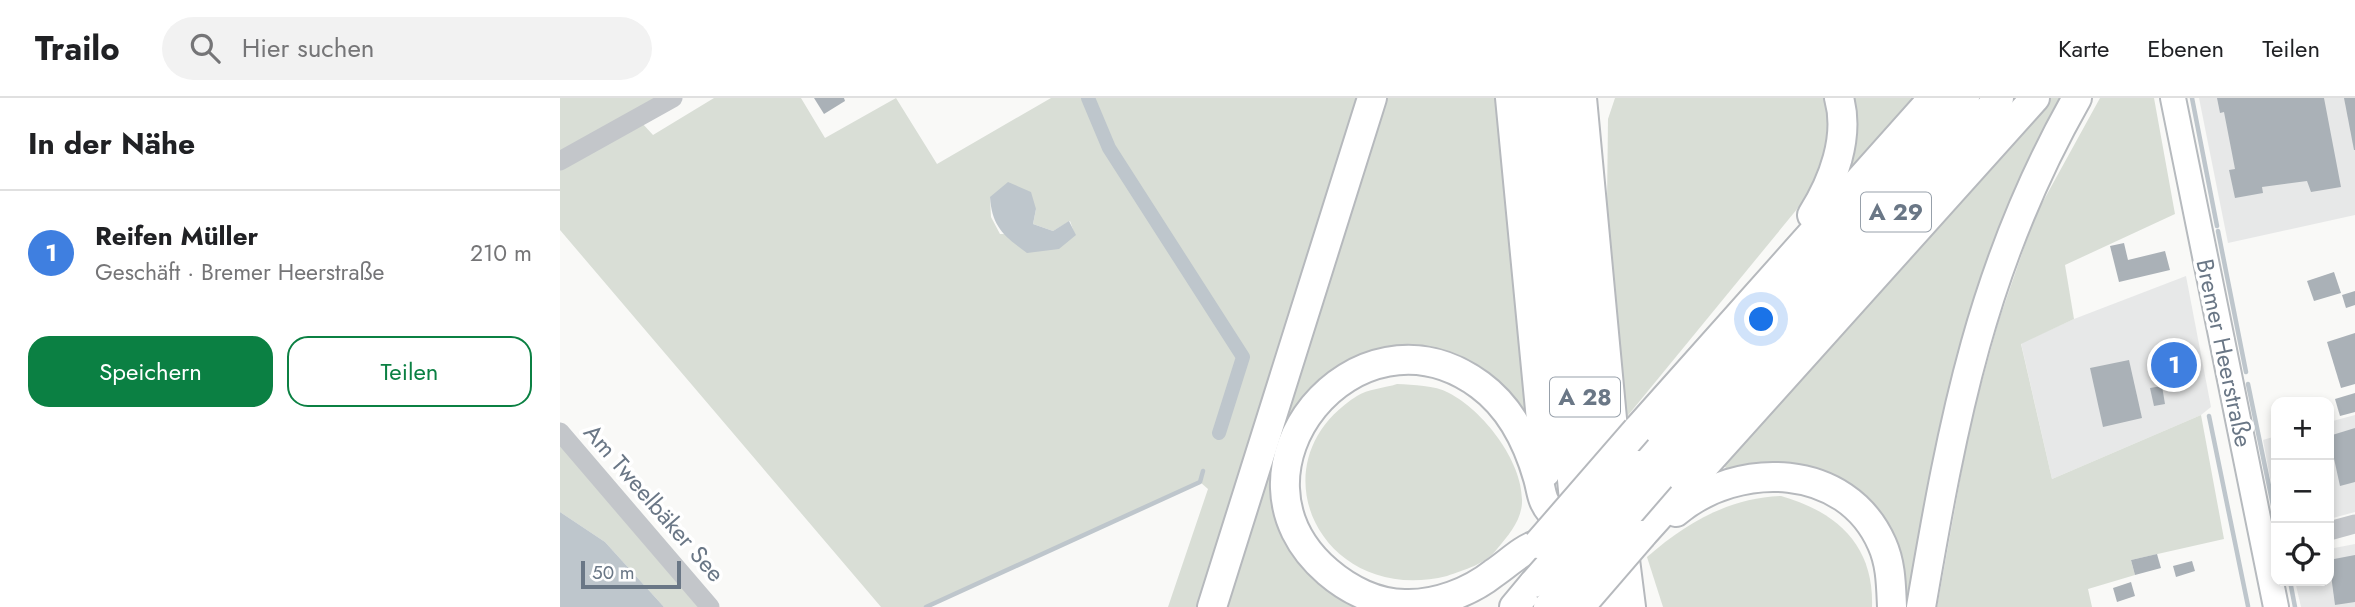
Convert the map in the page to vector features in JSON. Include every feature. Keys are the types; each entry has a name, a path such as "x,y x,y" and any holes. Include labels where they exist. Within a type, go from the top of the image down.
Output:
{"highway":[{"path":"1212,607 1372,98"},
{"path":"1510,98 1562,607"},
{"name":"A 28","path":"1535,98 1560,378 1586,607"},
{"name":"A 28","path":"1558,98 1581,364 1608,607"},
{"path":"1582,98 1593,238 1631,607"},
{"path":"1593,238 1600,224 1596,146 1602,98"},
{"path":"1749,300 1758,281 1814,213 1828,186 1838,158 1842,133 1839,98"},
{"path":"1480,607 1538,544 1749,300 1933,98"},
{"name":"A 29","path":"1514,607 1541,595 1965,98"},
{"name":"A 29","path":"1649,471 1999,98"},
{"path":"1580,607 2035,98"},
{"path":"1921,607 1952,431 1981,317 2035,176 2077,98"},
{"path":"1538,544 1526,548 1476,586 1433,601 1405,604 1378,600 1358,592 1317,563 1300,540 1289,512 1285,483 1287,460 1300,425 1312,406 1332,386 1355,372 1396,360 1425,360 1444,366 1483,387 1516,424 1535,468 1542,500 1551,512"},
{"path":"1642,535 1690,500 1730,482 1750,476 1803,480 1828,489 1850,503 1867,520 1882,543 1891,572 1892,607"},
{"path":"1624,558 1637,583 1643,607"}],"main road":[{"name":"Bremer Heerstraße","path":"2173,98 2271,545"},
{"name":"Bremer Heerstraße","path":"2274,586 2276,607"}],"street":[{"path":"560,161 673,98"},
{"name":"Am Tweelbäker See","path":"560,432 710,607"},
{"path":"2334,530 2355,524"}],"shaded area":[{"path":"560,98 664,98 560,157"},
{"path":"714,98 801,98 825,138 896,98 937,164 1051,98 1082,98 1102,142 1110,138 1094,98 1356,98 1197,607 1168,607 1208,489 1200,482 924,607 881,607 560,230 560,165 642,123 653,135","holes":["990,197 1036,209 1033,224 1053,231 1070,221 1075,235 1000,234 991,217"]},
{"path":"1380,98 1498,98 1527,422 1461,366 1328,379 1277,510 1293,553 1332,593 1363,607 1219,607"},
{"path":"1615,98 1823,98 1830,122 1816,186 1625,419 1607,204 1608,119"},
{"path":"1846,98 1915,98 1842,177"},
{"path":"2048,98 2070,98 2039,152 1912,607 1901,607 1874,515 1730,472 1719,461"},
{"path":"2100,98 2154,98 2175,214 2065,265 2074,319 2021,344 2052,479 2201,415 2224,539 2131,560 2135,575 2088,589 2092,607 1937,607 1970,425 1998,323 2035,216"},
{"path":"2199,98 2355,98 2355,215 2228,243"},
{"path":"1008,182 1031,192 1036,209 1033,224 1053,231 1069,221 1076,235 1059,249 1027,253 1019,247 1001,230 991,207 990,197"},
{"path":"2186,276 2211,407 2201,415 2052,479 2021,343 2074,319"},
{"path":"1397,384 1437,388 1462,401 1488,425 1499,440 1509,455 1521,488 1519,516 1501,544 1481,563 1447,576 1403,580 1365,570 1336,550 1315,523 1306,491 1309,457 1325,424 1357,396"},
{"path":"2355,415 2355,512 2334,518 2334,460 2334,421"},
{"path":"2271,438 2271,482 2263,440"},
{"path":"560,445 698,607 664,607 605,542 560,512"},
{"path":"1781,496 1819,511 1848,534 1859,549 1866,566 1871,585 1872,607 1663,607 1647,557 1677,533 1709,514 1744,502"},
{"path":"560,512 605,542 664,607 560,607"},
{"path":"2355,544 2355,607 2301,607 2296,586 2334,586 2334,548"}],"building":[{"path":"814,98 844,98 845,101 824,114"},
{"path":"2217,98 2324,98 2341,187 2311,192 2307,181 2262,187 2263,193 2235,198 2229,170 2235,169 2224,112 2220,113"},
{"path":"2344,98 2355,98 2355,150 2354,150"},
{"path":"2124,243 2128,260 2165,251 2170,270 2119,282 2110,246"},
{"path":"2334,272 2341,293 2314,301 2307,281"},
{"path":"2355,291 2355,305 2346,308 2342,295"},
{"path":"2355,333 2355,384 2341,388 2327,342"},
{"path":"2182,347 2189,377 2167,382 2160,352"},
{"path":"2129,360 2142,418 2103,427 2090,368"},
{"path":"2162,386 2165,404 2154,406 2150,388"},
{"path":"2355,393 2355,412 2340,416 2335,399"},
{"path":"2355,428 2355,482 2340,486 2334,459 2334,434"},
{"path":"2157,554 2161,568 2135,575 2131,560"},
{"path":"2355,555 2355,602 2335,605 2332,586 2334,559"},
{"path":"2192,561 2195,571 2176,577 2173,566"},
{"path":"2131,582 2135,596 2117,602 2113,588"}],"waterway":[{"path":"1088,98 1109,148 1243,357 1219,433"},
{"path":"2192,98 2217,226"},
{"path":"2218,231 2246,372"},
{"path":"2248,384 2271,496"},
{"path":"2209,416 2248,606"},
{"path":"926,607 1200,482 1203,471"},
{"path":"2291,586 2295,607"}],"place":[{"name":"Reifen Müller","path":"2174,365"}]}
